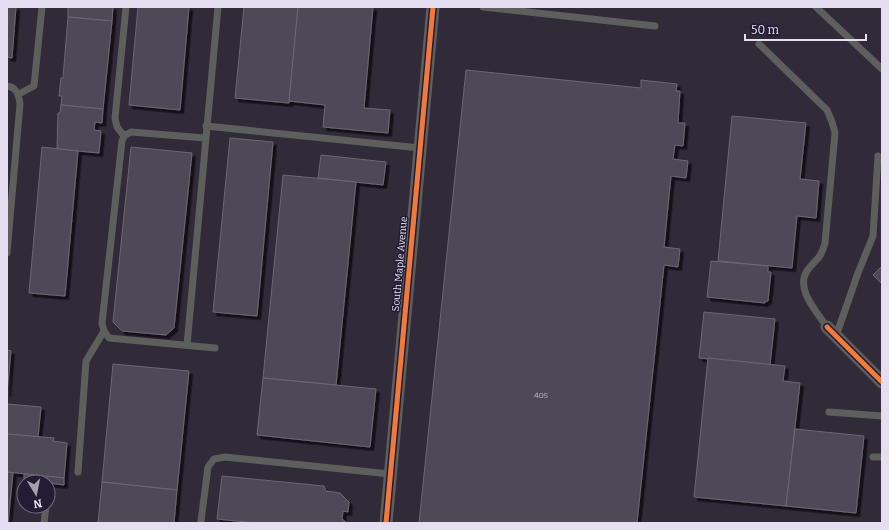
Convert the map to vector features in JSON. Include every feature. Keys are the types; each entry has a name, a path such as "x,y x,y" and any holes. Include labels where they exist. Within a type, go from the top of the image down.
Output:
{"street":[{"name":"South Maple Avenue","path":"386,523 433,7"},
{"path":"832,331 882,382"}],"lane":[{"path":"19,94 34,86 42,7"},
{"path":"124,136 117,127 115,118 126,7"},
{"path":"187,345 218,7"},
{"path":"483,7 655,26"},
{"path":"816,7 882,69"},
{"path":"759,44 826,110 832,122 835,133 825,243 821,256 808,270 803,283 806,294 832,331"},
{"path":"7,86 11,86 19,94 20,104 7,248"},
{"path":"206,126 420,148"},
{"path":"205,138 131,132 124,136 122,141 102,323 104,331 109,338 215,348"},
{"path":"832,331 873,236 878,156 882,159"},
{"path":"78,472 86,361 104,331"},
{"path":"829,412 882,416"},
{"path":"201,521 208,467 214,458 225,457 390,474"},
{"path":"873,457 882,457"}],"building":[{"path":"7,7 16,7 12,58 7,57"},
{"path":"68,7 113,7 112,21 68,17"},
{"path":"138,7 189,7 180,110 129,105"},
{"path":"244,7 298,7 289,103 235,98"},
{"path":"298,7 373,7 364,108 390,110 388,133 323,127 325,105 289,101"},
{"path":"68,17 112,21 103,109 61,105 62,96 59,96 61,78 63,78"},
{"path":"466,70 641,88 641,80 677,84 676,91 680,91 678,123 685,123 683,146 675,145 673,159 688,161 686,178 671,176 664,247 680,249 678,267 664,265 637,523 419,523"},
{"path":"61,105 103,109 102,123 95,122 94,130 101,131 99,153 57,149 58,113 60,113"},
{"path":"732,116 806,123 800,179 819,181 816,218 797,216 792,268 718,261"},
{"path":"230,138 273,142 257,316 213,312"},
{"path":"42,147 78,151 65,296 29,293"},
{"path":"131,147 192,153 174,328 166,335 122,331 113,322"},
{"path":"321,155 386,162 383,185 318,178"},
{"path":"283,175 356,182 336,385 263,378"},
{"path":"711,261 768,266 768,272 771,272 768,301 765,301 765,303 707,297"},
{"path":"882,266 882,284 873,275"},
{"path":"704,312 775,319 770,365 699,358"},
{"path":"7,350 11,351 7,393"},
{"path":"708,358 785,366 783,381 800,383 786,506 694,497"},
{"path":"113,364 189,371 177,490 102,482"},
{"path":"263,378 376,389 370,447 257,435"},
{"path":"7,404 41,407 38,437 7,434"},
{"path":"795,429 864,436 856,513 786,506"},
{"path":"7,434 54,438 53,441 67,443 64,478 56,477 56,474 26,474 7,472"},
{"path":"7,472 13,473 8,523 7,523"},
{"path":"222,476 324,486 326,491 340,493 349,502 348,512 343,511 342,519 347,523 256,523 217,519"},
{"path":"56,477 64,478 64,485 56,484"},
{"path":"102,482 177,490 174,523 98,523"}],"cycle path":[{"path":"386,523 433,7"},
{"path":"827,327 882,382"}]}
